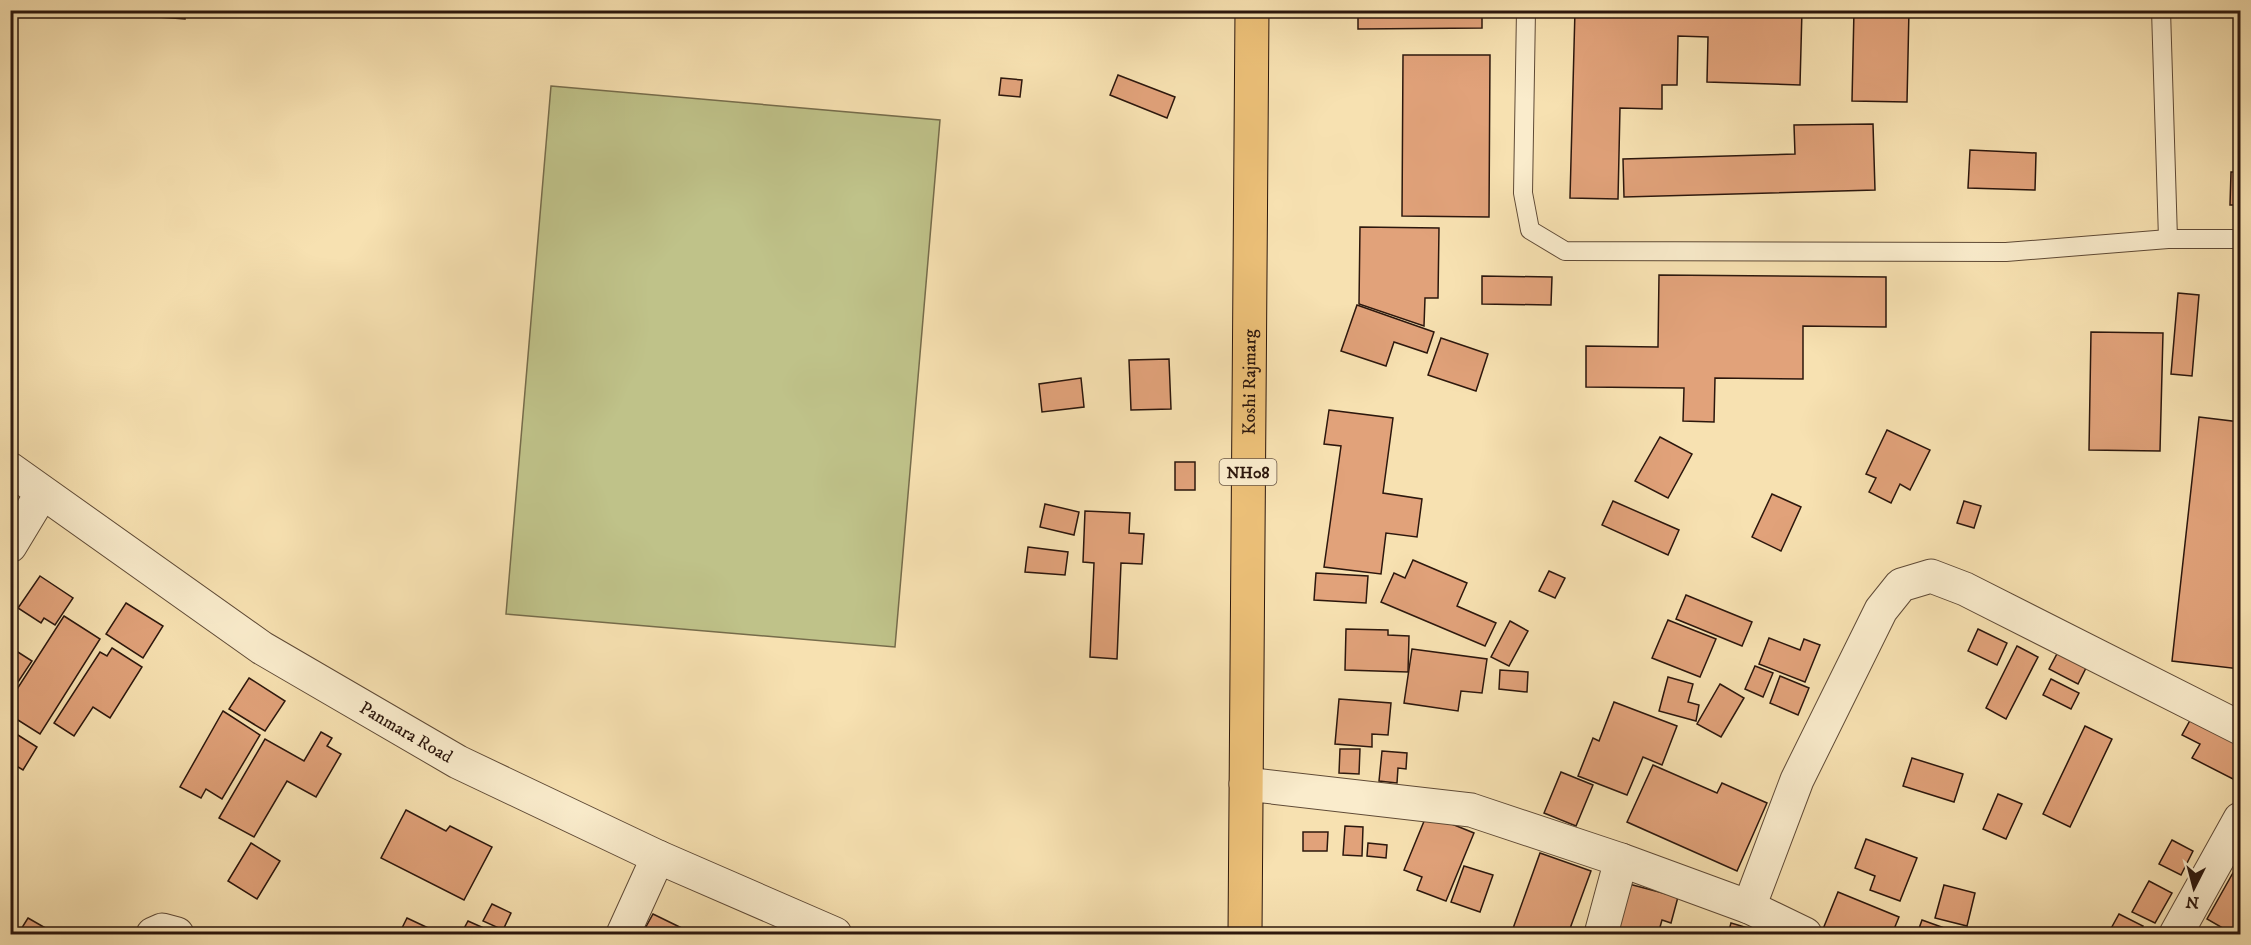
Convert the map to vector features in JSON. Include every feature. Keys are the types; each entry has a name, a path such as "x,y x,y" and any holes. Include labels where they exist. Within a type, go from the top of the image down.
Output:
{"main road":[{"name":"Koshi Rajmarg","path":"1245,934 1252,10"}],"street":[{"name":"Panmara Road","path":"10,469 262,648 458,762 658,856 835,934"},
{"path":"10,546 42,493"},
{"path":"1749,907 1797,780 1881,610 1901,585 1931,576 1965,590 2241,728"},
{"path":"1246,784 1471,810 1621,860 1749,907 1805,934"},
{"path":"2176,934 2241,819"},
{"path":"623,934 658,856"},
{"path":"1601,934 1621,860"},
{"path":"153,934 162,930 177,934"}],"lane":[{"path":"1526,10 1523,193 1530,230 1565,251 2006,252 2168,239 2241,239"},
{"path":"2161,10 2168,239"}],"green space":[{"path":"551,86 940,120 895,647 506,614"}],"building":[{"path":"61,10 185,10 185,19"},
{"path":"1358,10 1482,10 1482,28 1358,29"},
{"path":"1575,10 1802,10 1800,85 1707,82 1708,37 1678,36 1677,85 1662,85 1662,109 1620,108 1618,199 1570,198"},
{"path":"1854,10 1909,10 1907,102 1852,101"},
{"path":"1403,55 1490,55 1489,217 1402,216"},
{"path":"1118,75 1175,97 1167,118 1110,95"},
{"path":"1001,78 1022,80 1020,97 999,95"},
{"path":"1873,124 1875,190 1624,197 1623,159 1795,154 1794,125"},
{"path":"1970,150 2036,153 2035,190 1968,188"},
{"path":"2231,172 2240,172 2240,205 2230,205"},
{"path":"1360,227 1439,228 1438,298 1425,298 1424,326 1359,304"},
{"path":"1659,275 1886,277 1886,327 1803,326 1803,379 1715,378 1714,422 1683,421 1684,388 1586,387 1586,346 1658,347"},
{"path":"1482,276 1552,277 1551,305 1482,304"},
{"path":"2178,293 2199,295 2192,376 2171,374"},
{"path":"1357,305 1434,332 1427,353 1394,342 1386,366 1341,351"},
{"path":"2091,332 2163,333 2160,451 2089,450"},
{"path":"1441,338 1488,354 1476,391 1428,375"},
{"path":"1169,359 1171,409 1131,410 1129,360"},
{"path":"1081,378 1084,407 1042,412 1039,384"},
{"path":"1329,410 1393,418 1383,493 1422,499 1417,537 1386,533 1381,574 1324,567 1341,446 1324,444"},
{"path":"2199,417 2240,422 2240,669 2172,661"},
{"path":"1887,430 1930,450 1910,490 1900,484 1891,503 1869,492 1876,478 1866,474"},
{"path":"1660,437 1692,454 1668,498 1635,481"},
{"path":"1175,462 1195,462 1195,490 1175,490"},
{"path":"1772,494 1801,507 1781,551 1752,537"},
{"path":"1613,501 1679,530 1668,555 1602,525"},
{"path":"1964,501 1981,506 1974,528 1957,523"},
{"path":"1045,504 1079,512 1074,535 1040,527"},
{"path":"1085,511 1130,513 1129,533 1144,534 1142,564 1121,563 1117,659 1090,657 1094,563 1083,562"},
{"path":"1028,547 1068,552 1065,575 1025,572"},
{"path":"1413,560 1467,583 1457,606 1496,623 1485,646 1381,602 1394,573 1405,578"},
{"path":"1549,571 1565,578 1555,598 1539,591"},
{"path":"1316,573 1368,576 1366,603 1314,600"},
{"path":"40,576 73,598 55,625 44,618 41,623 18,608"},
{"path":"1686,595 1752,622 1742,646 1676,619"},
{"path":"126,603 163,626 143,658 106,634"},
{"path":"64,616 100,639 40,734 10,715 10,700"},
{"path":"1668,620 1716,639 1700,677 1652,658"},
{"path":"1510,621 1528,631 1509,666 1491,657"},
{"path":"1346,629 1388,630 1388,635 1409,636 1408,672 1345,670"},
{"path":"1978,629 2007,643 1997,665 1968,651"},
{"path":"1769,638 1800,650 1804,639 1820,645 1805,682 1759,664"},
{"path":"2017,646 2038,657 2006,719 1986,708"},
{"path":"10,647 32,661 12,691 10,690"},
{"path":"112,648 142,667 110,718 93,707 74,736 54,723 100,652 107,656"},
{"path":"1412,649 1487,659 1482,693 1461,691 1458,711 1404,703"},
{"path":"2059,650 2088,664 2078,684 2049,669"},
{"path":"1755,666 1773,673 1763,697 1745,689"},
{"path":"1500,670 1528,672 1527,692 1499,689"},
{"path":"1780,676 1809,688 1798,715 1770,703"},
{"path":"1668,677 1693,684 1688,702 1699,705 1696,721 1659,711"},
{"path":"249,678 285,701 265,731 229,709"},
{"path":"2051,679 2079,693 2071,709 2043,695"},
{"path":"1720,684 1744,698 1721,737 1697,724"},
{"path":"1339,699 1391,703 1388,735 1372,734 1372,747 1335,744"},
{"path":"1614,702 1677,726 1662,765 1643,757 1627,795 1578,776 1593,738 1599,741"},
{"path":"223,711 260,735 222,799 206,789 201,798 180,787"},
{"path":"2193,715 2238,738 2234,746 2240,749 2240,765 2233,779 2192,758 2200,744 2182,735"},
{"path":"2085,726 2112,739 2070,827 2043,814"},
{"path":"10,730 37,747 23,770 10,762"},
{"path":"321,732 332,738 327,746 341,754 316,797 287,781 254,837 219,818 265,739 304,761"},
{"path":"1340,749 1360,749 1359,774 1339,773"},
{"path":"1382,751 1407,753 1406,769 1398,768 1397,783 1379,781"},
{"path":"1912,758 1963,774 1954,802 1903,786"},
{"path":"1653,765 1717,793 1722,783 1767,803 1737,871 1627,822"},
{"path":"1561,772 1593,785 1576,826 1544,813"},
{"path":"1998,794 2022,804 2006,839 1983,829"},
{"path":"406,810 446,831 450,826 492,847 464,900 381,858"},
{"path":"1427,814 1474,833 1446,901 1417,890 1422,877 1404,870"},
{"path":"1345,826 1363,827 1362,856 1343,855"},
{"path":"1303,832 1328,832 1327,851 1303,851"},
{"path":"1866,839 1917,858 1900,901 1870,890 1875,876 1855,868"},
{"path":"2172,840 2193,851 2181,875 2159,864"},
{"path":"251,843 280,861 257,899 228,881"},
{"path":"1368,843 1387,845 1386,858 1367,856"},
{"path":"1540,853 1591,871 1568,934 1511,934"},
{"path":"1464,866 1493,875 1480,912 1451,902"},
{"path":"2234,871 2240,875 2240,934 2233,934 2207,919"},
{"path":"2149,881 2172,893 2155,923 2132,912"},
{"path":"1629,884 1678,897 1671,923 1662,920 1658,934 1644,930 1643,934 1616,931"},
{"path":"1944,885 1975,893 1967,926 1935,918"},
{"path":"1838,892 1899,917 1892,934 1821,934"},
{"path":"492,904 511,913 503,930 483,921"},
{"path":"653,914 694,934 642,934"},
{"path":"2119,914 2143,926 2138,934 2108,934"},
{"path":"28,918 56,934 18,934"},
{"path":"407,918 441,934 399,934"},
{"path":"1922,920 1961,934 1917,934"},
{"path":"468,921 497,934 461,934"},
{"path":"1731,923 1748,928 1747,934 1728,934"}]}
